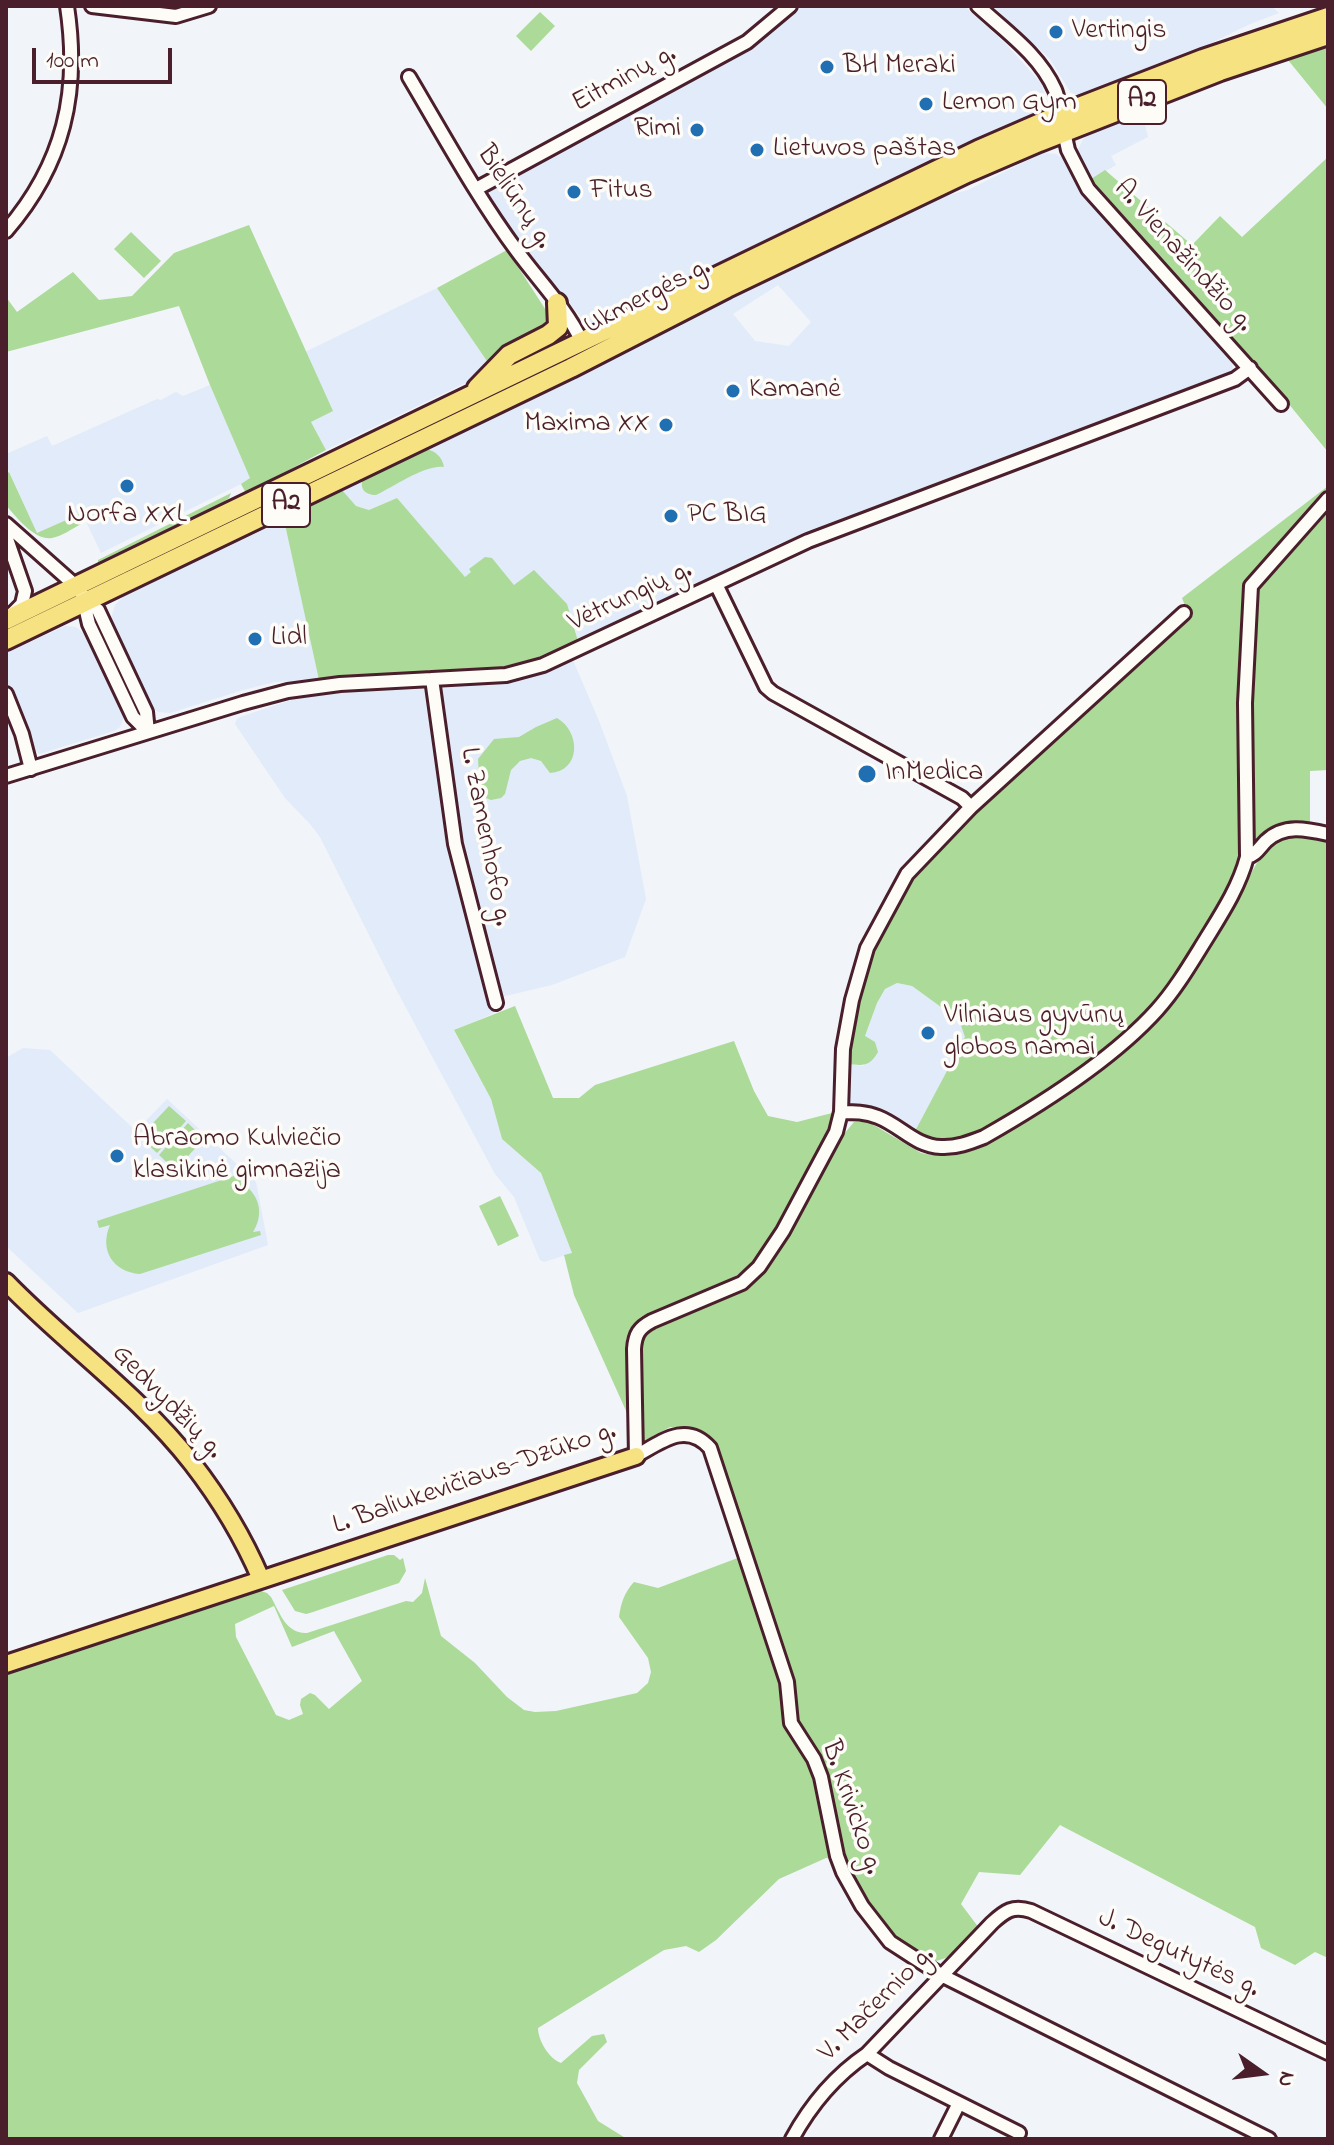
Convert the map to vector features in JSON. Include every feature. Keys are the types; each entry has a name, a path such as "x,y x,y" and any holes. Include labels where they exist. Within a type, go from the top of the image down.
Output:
{"highway":[{"name":"Ukmergės g.","path":"1062,123 1203,59 1328,17"},
{"name":"Ukmergės g.","path":"6,619 82,594 592,351 964,157 1328,35"},
{"path":"463,400 509,355 558,327 557,303"},
{"name":"Ukmergės g.","path":"6,640 82,594 463,400 592,351"}],"main road":[{"name":"Gedvydžių g.","path":"6,1282 146,1412 191,1461 236,1527 261,1579"},
{"name":"L. Baliukevičiaus-Dzūko g.","path":"6,1664 636,1456"}],"street":[{"path":"92,6 176,16 209,6"},
{"name":"Eitminų g.","path":"476,189 747,42 790,6"},
{"name":"A. Vienažindžio g.","path":"978,6 1019,42 1039,65 1056,93 1068,150 1088,189 1281,404"},
{"path":"6,231 42,179 61,135 72,80 70,7"},
{"name":"Bieliūnų g.","path":"409,77 516,250 592,351"},
{"name":"Vėtrungių g.","path":"6,776 288,691 328,685 506,675 543,665 808,541 1235,379 1250,368"},
{"path":"1184,613 971,807 907,874 867,948 843,1049 841,1112 880,1118 925,1145 939,1147 966,1143 1000,1128 1081,1076 1125,1041 1157,1010 1190,965 1219,917 1241,878 1247,857 1245,703 1251,586 1328,499"},
{"path":"6,524 98,610 146,712 148,732"},
{"path":"6,536 25,591 18,609 6,619"},
{"path":"716,584 766,687 962,798 971,807"},
{"name":"L. Zamenhofo g.","path":"432,679 455,844 496,1003"},
{"path":"6,694 22,734 31,769"},
{"path":"1247,857 1255,854 1281,831 1290,829 1323,833"},
{"name":"L. Baliukevičiaus-Dzūko g.","path":"636,1456 634,1349 639,1329 742,1283 759,1267 783,1231 832,1143 841,1112"},
{"name":"B. Krivicko g.","path":"636,1456 677,1435 699,1439 713,1454 787,1682 791,1723 814,1759 821,1777 837,1856 862,1906 890,1942 941,1975 1269,2139"},
{"name":"J. Degutytės g.","path":"1006,1911 1015,1908 1031,1911 1328,2053"},
{"name":"V. Mačernio g.","path":"792,2139 820,2096 867,2054 1006,1911"},
{"path":"867,2054 1019,2133"},
{"path":"941,2139 959,2103"}],"shaded area":[{"path":"795,6 964,6 1004,42 1041,83 1044,106 1033,117 596,324 585,322 517,240 490,195 490,187 741,52"},
{"path":"993,6 1271,6 1279,13 1189,54 1082,96 1071,93 1050,59"},
{"path":"1142,113 1148,137 1111,156 1116,165 1088,181 1079,160 1078,150 1083,139"},
{"path":"1042,153 1056,154 1065,160 1082,188 1231,355 1233,368 1227,375 778,544 578,641 572,617 534,571 515,586 492,558 470,569 472,572 465,577 397,498 369,510 356,506 342,490 934,199 968,190","holes":["778,285 811,322 789,346 755,341 733,314"]},
{"path":"437,288 491,367 480,376 326,450 311,422 332,411 305,352"},
{"path":"210,385 251,479 101,553 82,513 37,534 6,465 6,454 47,436 52,446 157,399 176,392 183,396"},
{"path":"284,520 319,680 275,682 170,713 158,712 153,708 111,618 115,605 124,596"},
{"path":"65,626 76,627 89,638 124,717 120,727 114,731 39,754 30,746 6,685 6,653"},
{"path":"572,658 627,796 646,899 625,957 552,985 501,997 462,848 439,693 445,685 505,681 554,667"},
{"path":"415,686 423,688 428,696 458,877 494,1013 454,1031 491,1099 502,1139 541,1173 572,1253 544,1262 540,1260 514,1197 495,1174 396,989 320,837 285,798 235,724 240,717 309,694"},
{"path":"897,983 912,986 960,1020 965,1031 965,1038 914,1133 846,1110 849,1064 864,1066 865,1036 877,1003 885,989"},
{"name":"Abraomo Kulviečio klasikinė gimnazija","path":"23,1048 50,1050 136,1131 167,1099 256,1182 268,1245 78,1313 6,1246 6,1058"}],"green space":[{"path":"540,12 555,26 531,51 516,36"},
{"path":"1328,43 1328,109 1288,60"},
{"path":"1328,157 1328,452 1252,359 1088,181 1105,170 1192,245 1220,216 1242,237"},
{"path":"249,225 333,411 311,422 326,450 246,493 241,484 250,478 179,306 6,352 6,297 17,312 73,272 99,300 132,296 174,253"},
{"path":"131,232 161,261 144,278 114,249"},
{"path":"507,250 551,318 550,322 491,367 437,288"},
{"path":"422,449 437,454 444,467 419,472 376,495 364,490 364,477"},
{"path":"9,472 37,533 82,513 81,524 52,538 33,532 6,505 6,474"},
{"path":"1328,486 1328,770 1310,771 1310,825 1284,826 1233,881 1155,1002 1106,1052 987,1127 953,1139 914,1133 965,1037 959,1020 912,986 897,983 885,989 865,1036 875,1042 878,1052 866,1064 849,1064 855,1017 867,970 884,924 907,883 929,854 1189,616 1182,598"},
{"path":"342,490 356,506 369,510 397,498 465,577 471,572 469,569 485,557 492,558 514,585 534,570 567,604 578,641 535,662 496,671 319,680 284,520"},
{"path":"231,493 222,503 98,565 98,560"},
{"path":"557,718 565,724 574,741 568,766 550,773 541,761 531,758 520,761 511,770 505,794 501,798 486,798 478,759 494,739 519,737"},
{"path":"1307,834 1328,839 1328,1958 1315,1952 1295,1965 1261,1948 1255,1927 1060,1825 1020,1875 979,1872 961,1904 979,1928 947,1957 931,1962 891,1937 872,1915 842,1859 826,1858 779,1879 716,1940 699,1952 686,1946 664,1950 538,2028 545,2048 552,2058 561,2063 592,2036 604,2034 607,2042 579,2070 577,2083 598,2121 627,2139 10,2139 6,2136 6,1672 258,1590 271,1597 289,1626 307,1633 406,1601 413,1602 422,1593 425,1578 441,1636 475,1663 524,1710 556,1711 637,1693 648,1683 651,1672 648,1658 619,1617 624,1598 634,1582 658,1588 743,1556 716,1453 692,1431 681,1427 670,1427 642,1442 638,1344 645,1330 752,1283 777,1251 844,1134 854,1122 867,1121 921,1153 961,1153 982,1147 1079,1086 1165,1012 1199,965 1258,861 1273,844 1287,836","holes":["274,1606 292,1647 334,1631 362,1681 329,1709 310,1693 301,1699 303,1714 289,1720 276,1715 236,1637 235,1624"]},
{"path":"515,1006 553,1098 579,1098 595,1085 734,1041 754,1091 768,1116 797,1122 832,1113 830,1125 816,1155 764,1247 748,1267 730,1280 642,1316 631,1327 626,1341 630,1412 627,1413 574,1295 564,1255 572,1253 541,1173 502,1139 491,1099 454,1030"},
{"path":"169,1106 186,1121 157,1153 140,1137"},
{"path":"188,1123 204,1139 175,1170 159,1155"},
{"path":"246,1172 248,1179 240,1182 256,1198 259,1218 253,1232 260,1231 261,1235 140,1274 122,1269 111,1258 106,1243 110,1225 99,1228 97,1221"},
{"path":"500,1196 519,1236 498,1246 479,1206"},
{"path":"388,1555 400,1560 403,1558 406,1571 399,1583 313,1612 295,1611 282,1590"}],"place":[{"name":"Vertingis","path":"1056,32"},
{"name":"BH Meraki","path":"827,67"},
{"name":"Lemon Gym","path":"926,104"},
{"name":"Rimi","path":"697,130"},
{"name":"Lietuvos paštas","path":"757,150"},
{"name":"Fitus","path":"574,192"},
{"name":"Kamanė","path":"733,391"},
{"name":"Maxima XX","path":"666,425"},
{"name":"Norfa XXL","path":"127,486"},
{"name":"PC BIG","path":"671,516"},
{"name":"Lidl","path":"255,639"},
{"name":"InMedica","path":"867,774"},
{"name":"Vilniaus gyvūnų globos namai","path":"928,1033"},
{"name":"Abraomo Kulviečio klasikinė gimnazija","path":"117,1156"}]}
